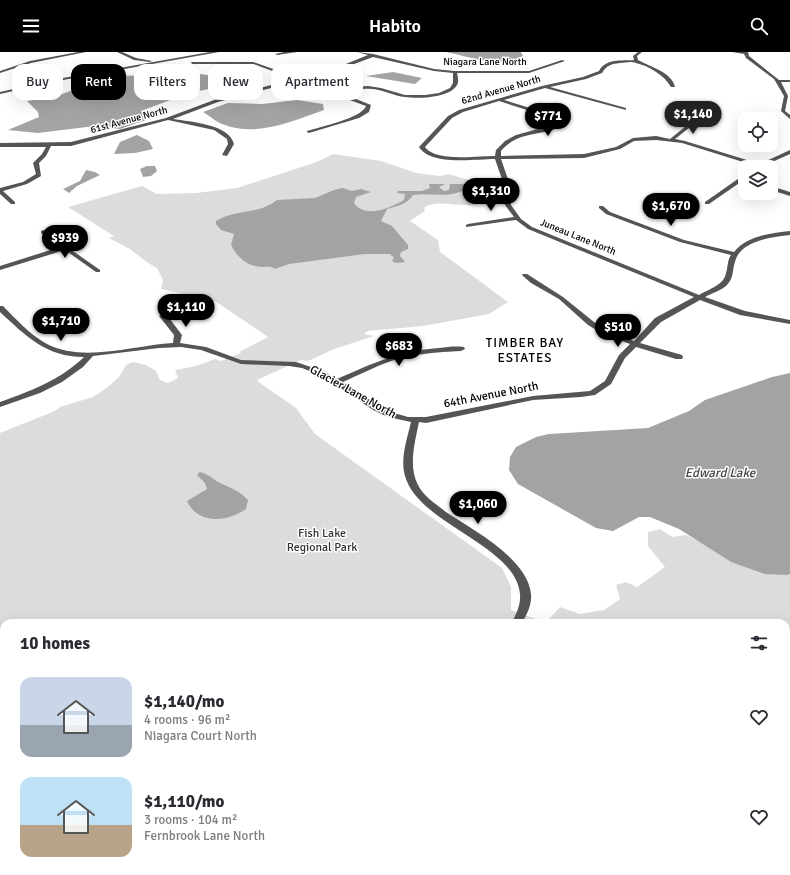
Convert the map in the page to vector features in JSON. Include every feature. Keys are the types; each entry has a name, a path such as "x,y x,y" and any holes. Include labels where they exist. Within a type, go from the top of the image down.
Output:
{"street":[{"path":"66,52 71,54"},
{"path":"0,72 23,64 84,52"},
{"path":"119,52 135,60 145,61 188,52"},
{"path":"0,93 63,79 217,52"},
{"path":"277,54 296,52"},
{"name":"Niagara Lane North","path":"359,52 394,59 434,70 455,72 524,72 542,69 563,61"},
{"path":"640,52 635,56 636,61 662,73 671,81 673,86"},
{"path":"734,52 746,52 747,57 778,81 786,96 783,111 790,118"},
{"name":"61st Avenue North","path":"350,64 373,55"},
{"name":"62nd Avenue North","path":"497,157 445,158 426,153 422,147 446,120 454,114 544,86 598,74 603,70 604,66 609,63 636,61"},
{"path":"192,63 210,64 250,62 271,69"},
{"path":"363,88 370,88 405,96 433,95 443,93 454,86 456,83 455,72"},
{"path":"778,81 790,81"},
{"path":"544,86 624,110"},
{"name":"61st Avenue North","path":"0,145 49,145 92,140 168,119 216,101 271,87"},
{"path":"309,132 357,117 369,108 367,104 357,100"},
{"path":"499,100 557,118 563,122 553,127 533,131 514,138 501,146 497,157 584,156 608,151 640,139 656,138 672,140 738,160"},
{"path":"168,119 204,126 223,132 227,135 231,145 225,155"},
{"path":"672,140 688,127 711,125"},
{"path":"13,203 0,191 25,183 38,175 36,163 44,154 49,145"},
{"path":"772,160 790,152"},
{"name":"Juneau Lane North","path":"497,157 507,185 508,205 517,218 530,228 728,309 790,322"},
{"path":"707,203 738,183"},
{"path":"778,190 790,194"},
{"path":"601,207 608,214 682,241 736,254 751,242 790,233"},
{"path":"468,226 517,218"},
{"path":"43,232 98,270"},
{"path":"0,268 65,248"},
{"name":"64th Avenue North","path":"415,421 437,418 532,398 592,393 608,382 622,357 658,320 724,284 730,278 733,258 736,254"},
{"path":"525,274 533,283 562,298 597,328 679,357"},
{"name":"Glacier Lane North","path":"0,308 47,347 59,351 90,355 176,345 207,349 240,362 303,365 320,372 389,416 415,421"},
{"path":"163,316 178,335 176,345"},
{"path":"336,382 387,360 402,356 434,350 460,349"},
{"path":"0,405 40,390 66,377 77,369 90,355"},
{"path":"415,421 408,466 409,478 412,487 418,496 501,554 512,564 524,586 525,600 519,619"}],"green space":[{"name":"Fish Lake Regional Park","path":"333,154 381,161 416,173 440,176 449,174 494,189 488,198 479,203 470,205 440,203 431,204 424,208 425,211 410,221 438,240 440,252 508,302 489,314 423,326 368,331 364,334 374,336 334,349 308,361 301,360 257,381 296,408 315,434 502,568 511,587 511,610 536,619 0,619 0,433 55,411 60,407 93,397 108,387 119,377 126,365 133,362 146,365 156,371 160,380 168,383 178,378 175,370 196,366 215,359 221,361 241,353 239,352 268,337 215,301 161,289 163,280 157,268 130,249 109,238 114,236 68,207 142,186 157,194 196,193 237,188 317,162"},
{"path":"660,529 672,537 686,535 700,542 731,562 787,575 790,574 790,619 549,619 560,607 580,614 604,610 620,599 616,585 626,582 637,587 665,567 648,546 648,532"}],"water":[{"path":"446,52 521,52 523,56 505,62 495,62"},
{"path":"393,72 422,78 415,84 366,76"},
{"path":"200,74 208,75 208,89 200,91"},
{"path":"126,76 134,76 134,100 170,100 141,111 146,120 120,129 95,126 38,133 8,130 39,117 38,112 27,101 63,100 63,94 71,91 71,100 126,100"},
{"path":"297,100 323,104 324,110 287,123 250,129 237,128 222,124 203,112 228,103 262,104"},
{"path":"137,135 149,141 153,149 135,153 114,154 120,142"},
{"path":"147,166 155,166 157,171 151,176 143,177 140,169"},
{"path":"86,170 100,175 77,186 69,193 63,189 80,181"},
{"path":"429,184 445,184 439,187 444,191 449,190 450,184 466,184 468,187 456,193 442,195 413,195 405,203 387,209 381,221 392,226 408,245 408,249 401,252 400,256 405,262 396,263 392,261 394,258 390,254 365,254 289,264 275,269 252,265 240,257 231,245 234,234 221,230 216,224 216,221 223,217 262,208 277,200 315,198 342,188 352,191 361,189 371,192 356,197 354,203 359,208 371,211 385,209 404,200 405,194 397,193 398,191 422,191 430,188"},
{"name":"Edward Lake","path":"790,373 790,574 765,574 731,562 679,529 650,517 639,517 613,531 596,528 518,484 509,470 510,457 516,447 536,437 549,434 648,428 689,411 705,400 772,377"},
{"path":"200,472 242,494 248,500 246,509 230,517 222,519 205,518 198,514 192,509 187,501 207,489 205,483 197,475"}],"district":[{"name":"TIMBER BAY ESTATES","path":"525,350"}]}
